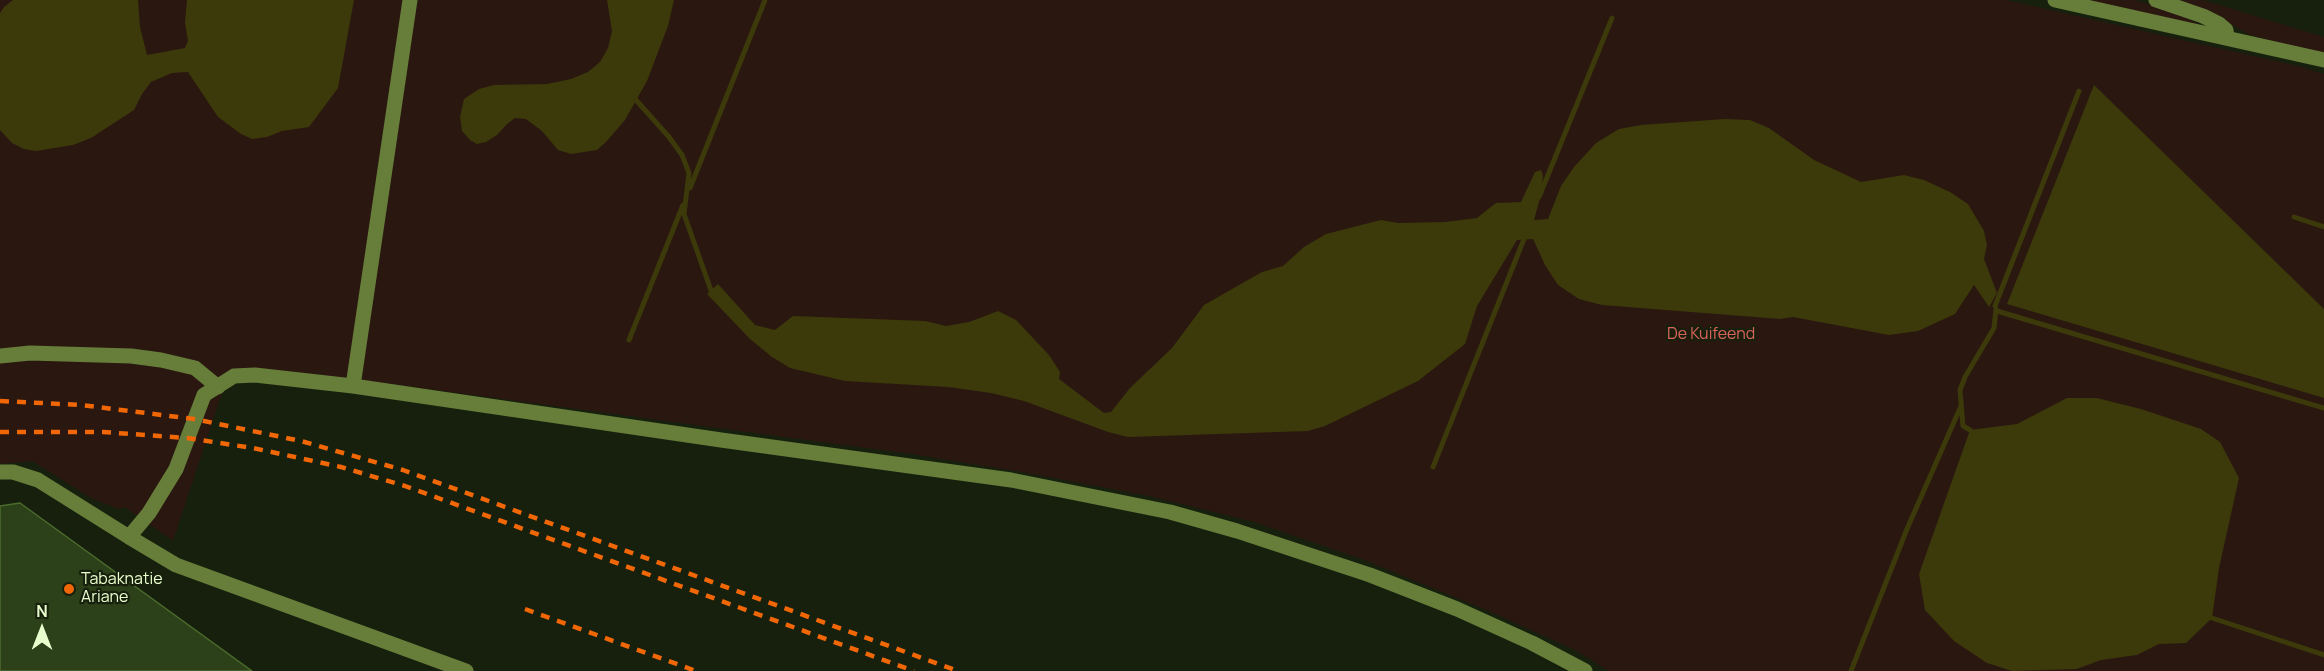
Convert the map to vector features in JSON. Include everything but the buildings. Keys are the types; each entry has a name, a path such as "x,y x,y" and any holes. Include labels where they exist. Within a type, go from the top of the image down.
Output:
{"street":[{"path":"352,386 410,0"},
{"path":"2055,0 2324,60"},
{"path":"2156,0 2219,24 2226,30 2227,37"},
{"path":"0,356 30,353 131,356 161,360 195,368 218,387"},
{"path":"129,537 149,513 176,469 204,395 234,376 255,375 352,386 1011,480 1170,512 1237,531 1370,575 1457,609 1532,643 1585,671"},
{"path":"0,472 13,472 38,480 176,565 466,671"}],"green space":[{"name":"De Kuifeend","path":"0,0 2006,0 2302,67 2324,74 2324,671 1609,671 1573,649 1491,612 1364,560 1254,522 1149,496 911,454 399,385 243,369 229,372 173,541 125,507 118,509 91,498 32,461 0,464"},
{"path":"2081,0 2135,0 2182,15 2202,26"},
{"path":"2179,0 2203,0 2324,37 2324,55 2250,35 2217,16"}],"shaded area":[{"path":"13,0 138,0 140,27 147,55 185,48 188,41 185,22 187,0 354,0 338,88 309,127 252,139 218,117 188,72 172,73 151,82 134,110 91,138 73,145 36,151 24,149 12,143 0,130 0,13"},
{"path":"607,0 674,0 668,26 647,81 625,120 606,142 597,150 571,154 558,150 542,131 526,119 515,118 486,142 477,144 470,140 462,131 460,117 464,99 479,89 494,85 547,84 571,79 588,72 600,62 608,48 612,31"},
{"path":"2094,85 2324,309 2324,398 2007,304"},
{"path":"1725,119 1750,120 1769,128 1814,160 1861,182 1904,175 1924,180 1950,192 1968,204 1984,231 1987,245 1984,259 1997,293 1989,307 1974,285 1955,314 1918,331 1889,335 1793,317 1780,319 1602,305 1579,299 1558,285 1545,265 1533,239 1517,240 1477,306 1465,344 1418,381 1325,426 1308,431 1128,437 1108,432 1024,401 991,393 948,387 845,381 790,368 750,339 707,294 718,284 755,325 775,330 793,316 925,321 946,326 969,322 998,311 1016,320 1049,355 1060,372 1059,379 1104,413 1111,412 1130,388 1172,348 1204,305 1262,272 1283,266 1304,247 1326,234 1381,220 1398,223 1445,222 1477,218 1496,203 1521,202 1535,172 1541,170 1543,176 1540,198 1534,220 1548,219 1561,186 1574,167 1596,143 1619,129 1641,125"},
{"path":"2067,398 2097,398 2141,409 2201,429 2220,442 2239,478 2219,568 2212,618 2186,643 2159,644 2137,655 2101,660 2077,669 2012,671 1987,663 1954,641 1925,610 1919,574 1970,430 2017,424"}],"waterway":[{"path":"690,188 765,0"},
{"path":"1539,197 1612,18"},
{"path":"1995,306 2079,91"},
{"path":"636,100 682,155 689,173 684,214 713,296"},
{"path":"629,340 683,205"},
{"path":"2294,217 2324,227"},
{"path":"1433,467 1526,234"},
{"path":"1970,430 1963,426 1960,390 1965,377 1994,328 1996,309"},
{"path":"1997,311 2324,408"},
{"path":"1851,671 1907,529 1961,406"},
{"path":"2212,618 2324,655"}],"railway":[{"path":"0,401 81,405 194,419 301,441 403,470 958,671"},
{"path":"0,432 103,432 187,438 253,448 341,467 405,486 914,671"},
{"path":"525,609 696,671"}],"place":[{"name":"Tabaknatie Ariane","path":"69,589"}]}
